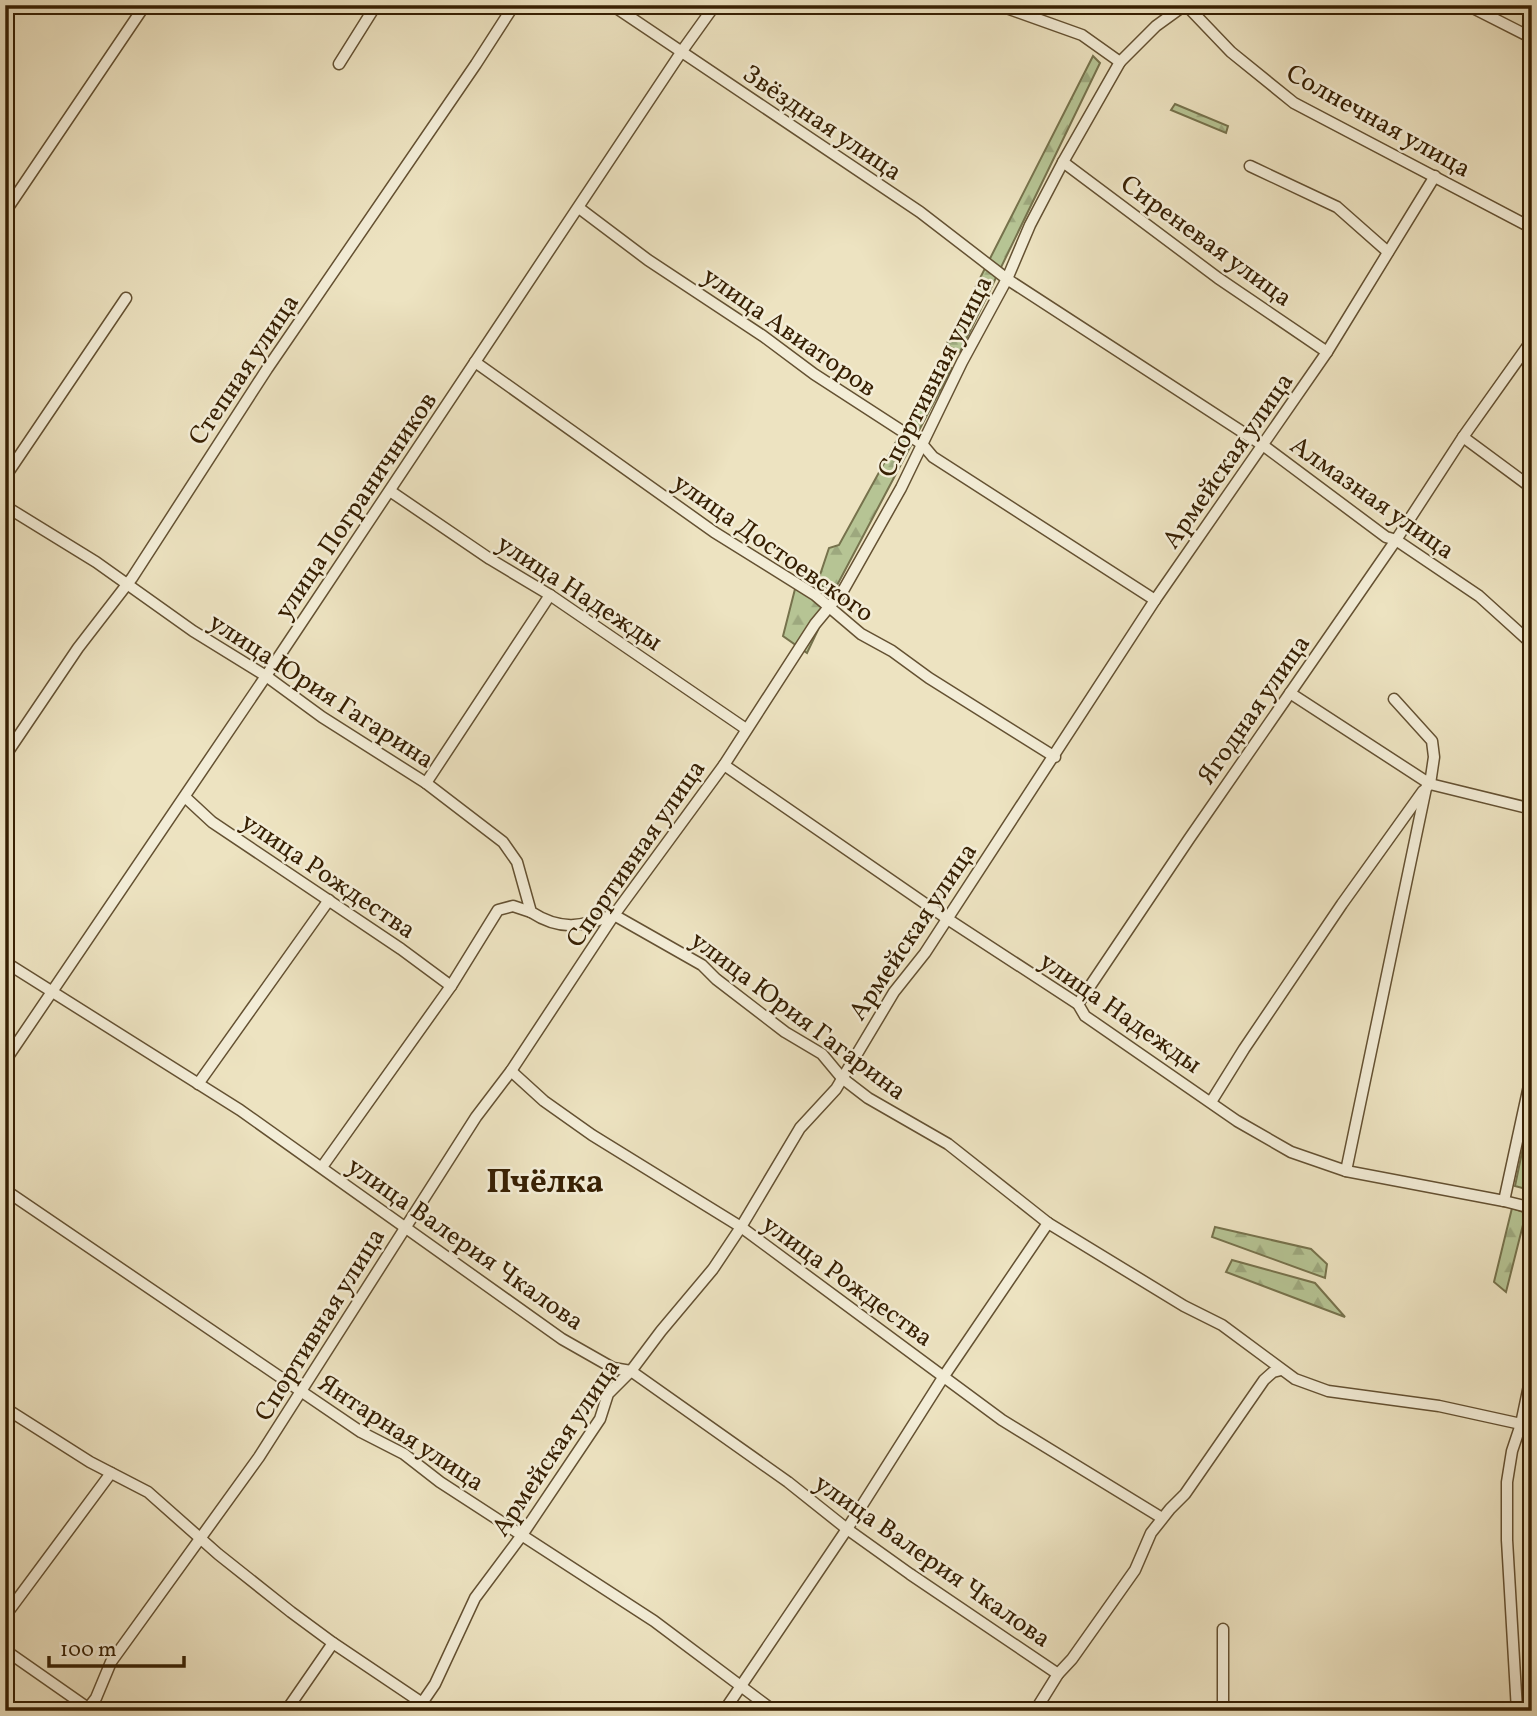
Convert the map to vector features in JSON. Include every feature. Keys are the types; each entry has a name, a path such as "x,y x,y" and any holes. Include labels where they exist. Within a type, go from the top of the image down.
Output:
{"street":[{"path":"5,212 145,5"},
{"path":"339,64 376,5"},
{"name":"Степная улица","path":"5,756 78,648 127,583 267,369 514,5"},
{"name":"Звёздная улица","path":"612,5 920,212 1007,279"},
{"name":"улица Пограничников","path":"5,1061 715,5"},
{"path":"998,5 1082,35 1120,62"},
{"name":"Спортивная улица","path":"87,1709 96,1698 111,1662 259,1457 476,1117 511,1071 614,915 724,765 815,624 844,589 901,488 962,362 1007,279 1030,225 1120,62 1156,26 1186,5"},
{"name":"Солнечная улица","path":"1186,5 1231,52 1294,103 1532,228"},
{"path":"1467,5 1532,37"},
{"name":"Сиреневая улица","path":"1063,162 1218,278 1327,352"},
{"path":"1250,166 1337,206 1388,252"},
{"name":"Армейская улица","path":"422,1703 435,1684 475,1598 522,1535 600,1419 608,1394 631,1371 713,1269 800,1128 836,1089 894,992 925,953 1155,600 1327,352 1435,176"},
{"name":"улица Авиаторов","path":"579,208 648,260 922,444 933,457 1155,600"},
{"name":"Алмазная улица","path":"1007,279 1264,446 1386,537 1396,540 1479,596 1532,644"},
{"path":"5,477 127,298"},
{"name":"Ягодная улица","path":"1078,1004 1396,540 1462,437 1532,340"},
{"name":"улица Достоевского","path":"475,362 714,531 816,594 861,634 1055,757"},
{"path":"1462,437 1532,488"},
{"name":"улица Надежды","path":"390,491 490,559 550,595 746,729"},
{"name":"улица Юрия Гагарина","path":"5,506 127,583 193,631 266,676 322,717 426,783 503,842 517,862 531,912"},
{"path":"426,783 550,595"},
{"path":"1290,693 1428,786 1532,809"},
{"path":"1346,1171 1434,757 1432,741 1394,699"},
{"name":"улица Надежды","path":"724,765 946,918 1078,1004 1086,1016 1237,1121 1291,1152 1346,1171 1532,1208"},
{"path":"1211,1102 1342,904 1428,786"},
{"name":"улица Рождества","path":"185,797 212,822 451,986"},
{"path":"198,1084 329,901"},
{"path":"322,1167 451,986 498,911 513,906 531,912 545,921 569,926 614,915"},
{"name":"улица Юрия Гагарина","path":"614,915 702,965 785,1032 822,1054 842,1078 868,1098 948,1144 1048,1223 1174,1300 1222,1325 1295,1379 1328,1391 1439,1406 1521,1424"},
{"name":"улица Валерия Чкалова","path":"5,962 198,1084 322,1167 562,1339 613,1368 631,1371 788,1482 847,1529 1058,1674"},
{"name":"улица Рождества","path":"511,1071 544,1101 592,1135 741,1227 1012,1426 1162,1518"},
{"path":"1504,1201 1532,1072"},
{"name":"Янтарная улица","path":"5,1190 361,1432 404,1454 440,1482 654,1621 774,1711"},
{"path":"724,1711 1048,1223"},
{"path":"1035,1711 1058,1674 1072,1659 1135,1570 1151,1533 1185,1494 1264,1380 1273,1372 1281,1370"},
{"path":"1517,1711 1506,1513 1507,1482 1532,1373"},
{"path":"5,1408 90,1462 148,1492 200,1538 333,1643 434,1711"},
{"path":"5,1616 111,1473"},
{"path":"1223,1629 1223,1711"},
{"path":"286,1711 333,1643"},
{"path":"5,1650 87,1709"}],"green space":[{"path":"1093,56 1100,63 960,352 946,345"},
{"path":"1175,104 1228,126 1226,133 1171,110"},
{"path":"941,360 952,368 834,591 817,584 829,548 839,545"},
{"path":"804,586 827,611 807,653 783,636 795,589"},
{"path":"1532,1104 1532,1183 1530,1190 1515,1186"},
{"path":"1512,1208 1526,1213 1506,1292 1494,1282"},
{"path":"1215,1227 1311,1249 1327,1264 1325,1278 1212,1237"},
{"path":"1232,1260 1315,1283 1345,1317 1226,1272"},
{"path":"1532,1451 1532,1690 1524,1489"}],"district":[{"name":"Пчёлка","path":"545,1180"}]}
